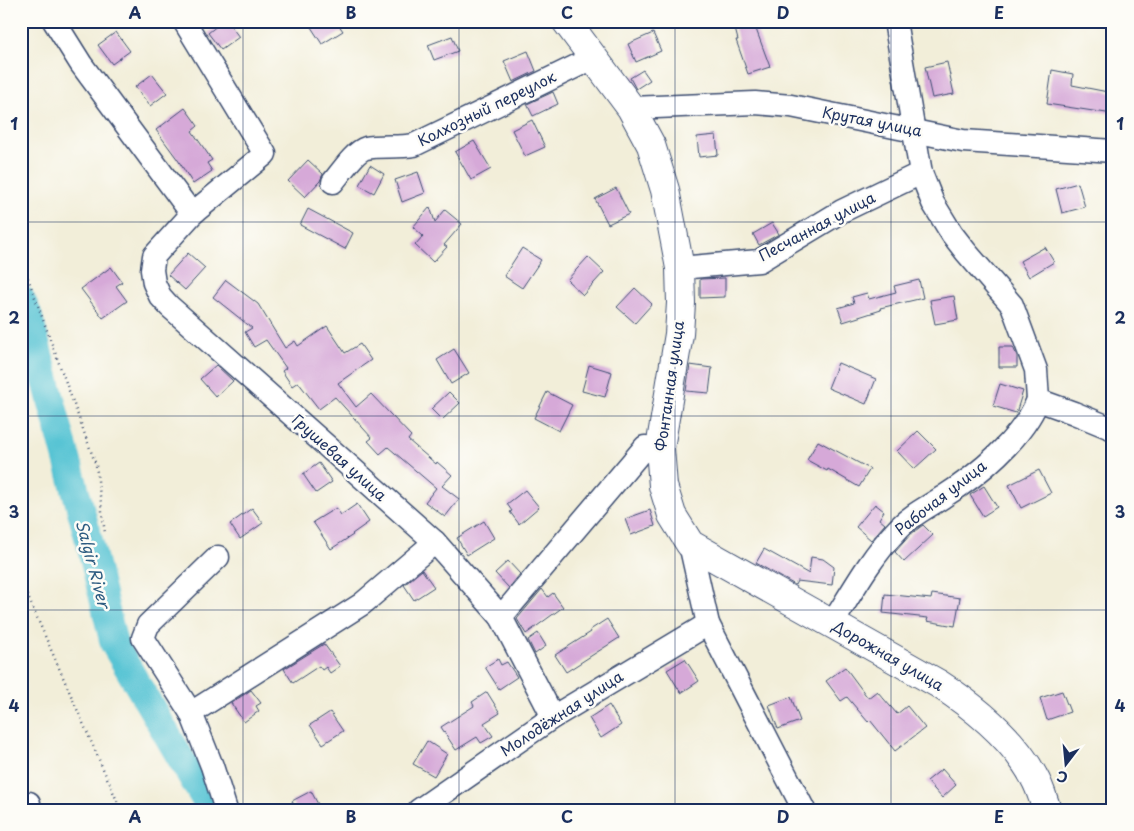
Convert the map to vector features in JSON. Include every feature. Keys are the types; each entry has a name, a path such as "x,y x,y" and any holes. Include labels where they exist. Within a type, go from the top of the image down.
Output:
{"main road":[{"name":"Фонтанная улица","path":"566,21 631,108 651,145 664,190 680,268 681,303 679,334 660,448 663,486 672,515 690,544"},
{"name":"Дорожная улица","path":"690,544 939,684 966,702 991,724 1020,755 1035,779 1047,810"}],"street":[{"path":"54,21 81,64 192,214"},
{"name":"Грушевая улица","path":"184,21 266,154 192,214 154,256 152,270 154,283 160,296 435,542 501,617 553,717"},
{"path":"895,21 920,173 933,203 952,234 1012,305 1036,370 1038,400 1074,412 1113,429"},
{"name":"Колхозный переулок","path":"333,182 356,154 364,148 414,145 593,58"},
{"name":"Крутая улица","path":"631,108 755,103 791,106 963,141 1113,151"},
{"name":"Песчанная улица","path":"680,268 759,260 842,211 920,173"},
{"name":"Рабочая улица","path":"832,624 869,565 898,528 972,477 1024,425 1038,400"},
{"path":"501,617 645,447 660,448"},
{"path":"191,713 362,604 435,542"},
{"name":"Фонтанная улица","path":"690,544 708,624 803,809"},
{"path":"218,557 148,625 143,638 191,713 212,766 226,810"},
{"name":"Молодёжная улица","path":"419,810 553,717 708,624"}],"path":[{"path":"21,258 96,465 106,534"},
{"path":"21,581 121,810"}],"building":[{"path":"223,21 227,21 239,37 221,50 208,33"},
{"path":"320,21 336,21 343,31 322,44 311,27"},
{"path":"733,21 753,21 770,67 748,74 736,40 738,40"},
{"path":"116,32 130,51 112,64 98,45"},
{"path":"653,33 661,51 636,62 628,44"},
{"path":"452,36 458,51 434,60 428,45"},
{"path":"528,51 536,71 513,82 504,61"},
{"path":"947,62 954,94 932,98 925,67"},
{"path":"643,70 650,80 636,89 630,78"},
{"path":"1052,70 1073,74 1072,85 1113,93 1113,114 1047,104"},
{"path":"152,74 167,93 150,106 135,87"},
{"path":"553,92 558,104 533,116 527,104"},
{"path":"185,108 198,126 192,131 212,160 207,163 212,171 193,184 156,130"},
{"path":"532,120 545,147 525,156 512,130"},
{"path":"716,135 718,155 699,157 697,137"},
{"path":"474,141 491,169 471,180 455,152"},
{"path":"308,160 323,174 320,181 305,197 288,181"},
{"path":"370,165 384,174 374,193 359,185"},
{"path":"418,172 425,193 402,202 395,180"},
{"path":"1078,183 1085,207 1062,213 1056,189"},
{"path":"616,188 629,214 608,224 595,199"},
{"path":"430,207 435,222 445,210 462,224 444,245 447,247 433,262 415,245 423,236 413,227"},
{"path":"308,209 353,233 345,249 300,225"},
{"path":"772,223 779,234 759,245 753,234"},
{"path":"1045,247 1054,262 1029,277 1020,261"},
{"path":"522,248 541,260 522,288 504,276"},
{"path":"188,253 205,268 185,290 168,275"},
{"path":"588,257 604,272 583,295 567,280"},
{"path":"111,267 122,282 116,286 127,301 103,318 81,289"},
{"path":"725,278 725,297 700,298 700,279"},
{"path":"226,280 258,304 285,348 295,341 298,346 327,326 345,353 360,344 371,360 338,383 356,407 371,394 411,436 408,440 452,475 442,486 459,499 445,517 425,502 436,488 388,447 380,454 368,441 372,438 335,397 319,409 298,382 292,386 282,371 286,368 266,340 254,347 245,332 252,328 213,297"},
{"path":"919,280 923,298 880,308 881,310 843,322 838,308 854,303 852,297 867,293 869,299 896,292 894,286"},
{"path":"635,288 652,304 635,323 617,307"},
{"path":"954,296 958,320 935,324 930,300"},
{"path":"999,347 1013,347 1017,356 1017,367 999,367"},
{"path":"454,349 469,373 451,384 437,360"},
{"path":"838,363 876,379 866,404 828,388"},
{"path":"216,365 233,381 216,397 200,379"},
{"path":"589,365 612,372 605,397 582,391"},
{"path":"690,365 712,368 709,393 686,391"},
{"path":"1000,384 1023,391 1016,413 993,406"},
{"path":"449,392 460,403 442,420 431,409"},
{"path":"547,392 572,405 559,431 534,418"},
{"path":"918,431 936,449 914,469 897,451"},
{"path":"818,441 870,469 859,487 828,469 827,471 807,460"},
{"path":"319,463 332,482 316,493 303,474"},
{"path":"1039,470 1051,493 1021,508 1009,485"},
{"path":"984,486 997,507 983,516 970,495"},
{"path":"525,490 539,507 519,524 510,512 512,511 507,504"},
{"path":"357,504 369,522 331,549 313,522 336,508 341,515"},
{"path":"875,504 884,511 879,519 885,524 871,540 856,527"},
{"path":"252,508 263,523 240,539 230,524"},
{"path":"650,510 655,526 631,535 625,519"},
{"path":"484,521 494,538 467,555 457,538"},
{"path":"923,525 933,535 904,562 895,552 911,534"},
{"path":"764,549 809,574 811,557 823,559 834,567 832,585 797,581 795,585 756,563"},
{"path":"508,561 520,574 509,588 495,573"},
{"path":"422,570 434,587 414,600 404,585"},
{"path":"542,589 548,597 553,593 563,607 526,634 517,619"},
{"path":"885,594 931,599 932,594 960,598 955,626 927,621 928,618 883,613"},
{"path":"607,619 619,638 566,672 555,655 591,632 590,630"},
{"path":"538,633 546,646 535,654 528,640"},
{"path":"324,644 340,666 330,673 326,667 322,670 319,666 293,683 284,669"},
{"path":"498,659 501,665 507,662 517,677 499,689 485,667"},
{"path":"685,659 699,681 681,693 667,670"},
{"path":"845,667 868,698 877,691 897,714 907,706 925,728 895,751 870,720 868,722 847,697 841,701 826,681"},
{"path":"251,690 261,703 256,706 259,711 244,722 231,703"},
{"path":"1062,691 1070,712 1047,720 1040,698"},
{"path":"487,692 500,713 484,723 493,736 481,743 477,737 456,750 441,727 474,706 472,702"},
{"path":"791,697 800,721 778,729 769,705"},
{"path":"609,705 621,725 601,738 589,718"},
{"path":"330,712 343,731 323,744 310,725"},
{"path":"427,741 447,754 434,776 413,764"},
{"path":"942,769 956,785 942,798 927,781"},
{"path":"311,791 321,810 296,810 292,801"}],"waterway":[{"name":"Salgir River","path":"21,299 28,314 91,548 114,644 211,810"}]}
